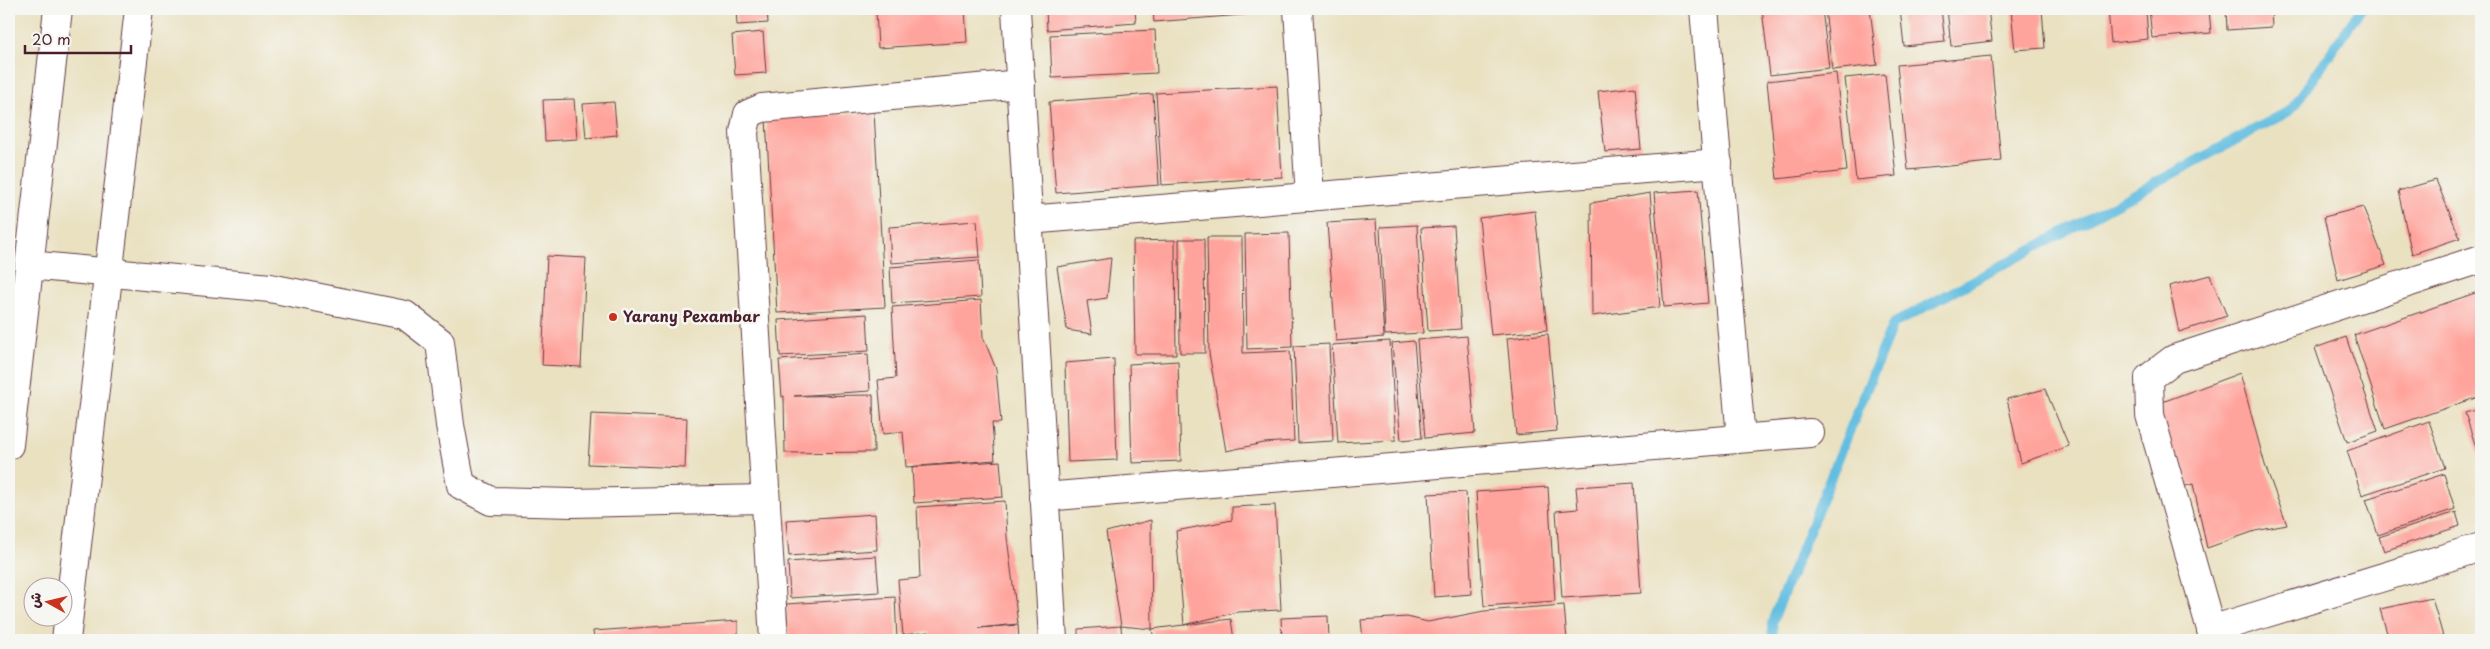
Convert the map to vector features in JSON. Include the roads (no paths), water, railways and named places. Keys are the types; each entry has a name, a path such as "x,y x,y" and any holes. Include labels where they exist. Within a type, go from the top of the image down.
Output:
{"street":[{"path":"9,445 58,9"},
{"path":"66,640 139,9"},
{"path":"1016,9 1053,640"},
{"path":"1298,9 1310,197"},
{"path":"1704,9 1741,438"},
{"path":"774,640 744,132 748,114 762,108 1021,84"},
{"path":"1028,220 1718,163"},
{"path":"2481,260 2174,359 2149,378 2150,415 2212,635 2481,547"},
{"path":"29,265 270,288 405,315 440,342 450,425 461,484 491,501 572,503 766,499"},
{"path":"1044,497 1810,433"}],"waterway":[{"path":"1773,640 1772,622 1893,324 2291,110 2361,9"}],"place":[{"name":"Yarany Pexambar","path":"613,317"}]}
